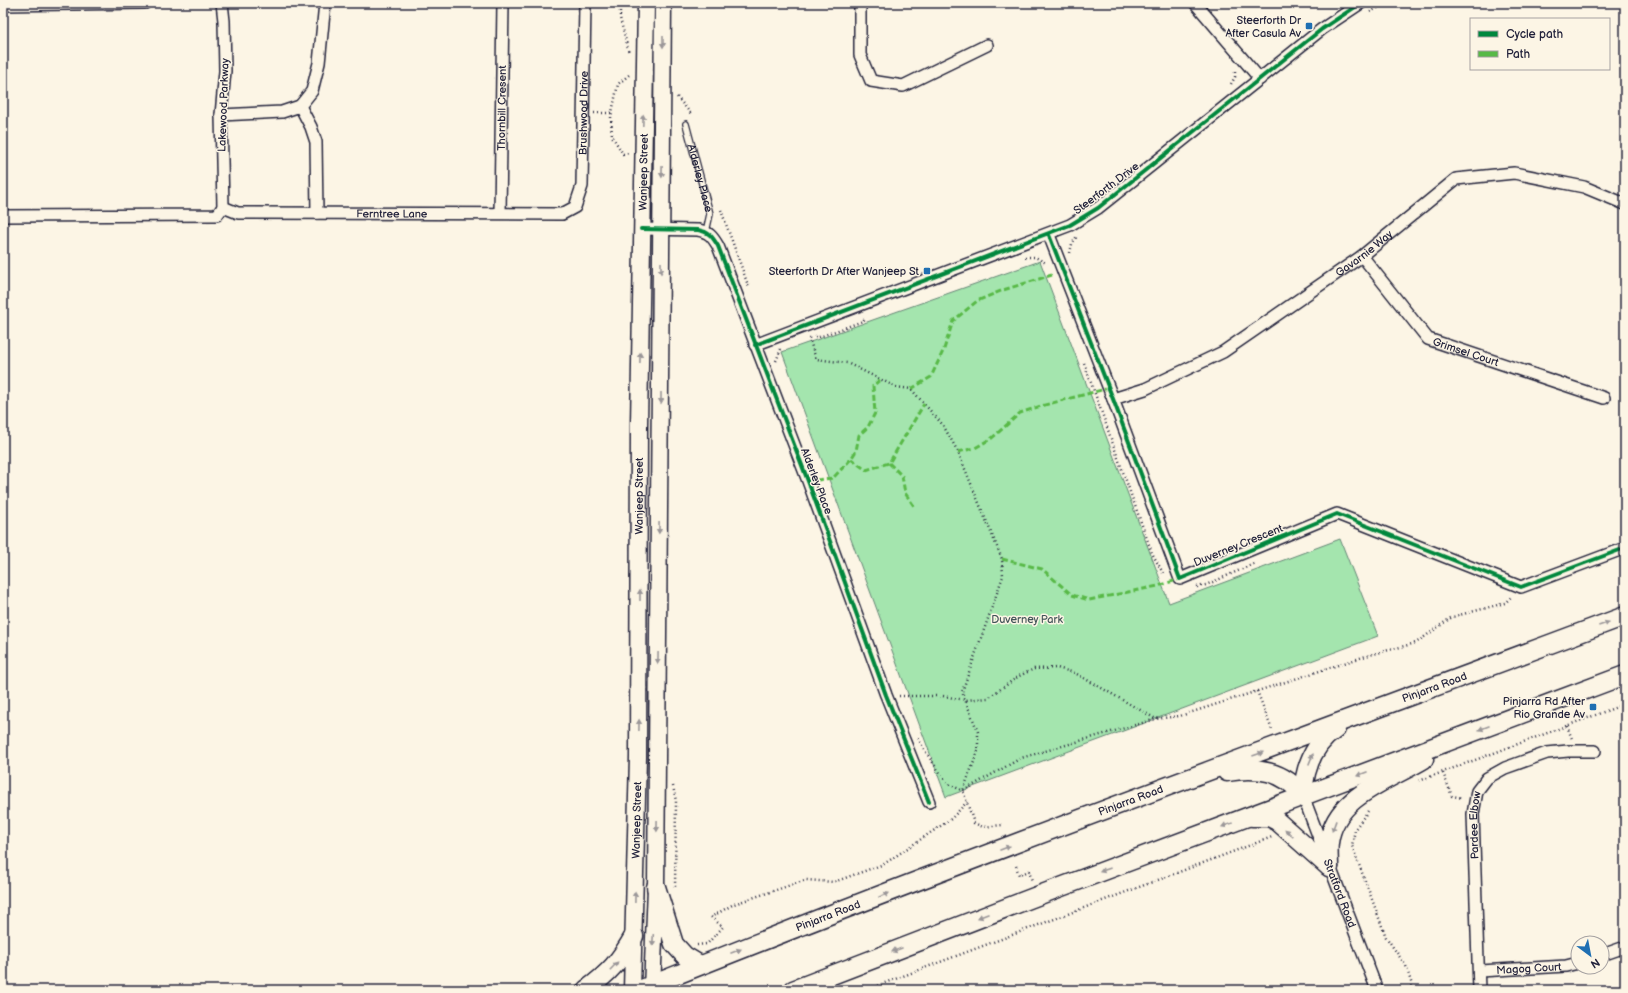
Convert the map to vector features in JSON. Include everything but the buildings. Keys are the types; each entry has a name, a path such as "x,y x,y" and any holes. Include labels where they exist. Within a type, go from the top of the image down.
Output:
{"main road":[{"name":"Wanjeep Street","path":"632,990 638,757 641,229 646,3"},
{"name":"Wanjeep Street","path":"647,988 656,887 663,3"},
{"name":"Pinjarra Road","path":"647,988 700,965 1625,616"},
{"path":"793,990 1037,896 1625,675"},
{"path":"1303,796 1303,782 1306,770 1320,741 1353,718"},
{"path":"1329,867 1329,842 1336,820 1352,802 1368,790 1402,772 1455,739"},
{"path":"638,757 657,758"},
{"path":"1190,779 1240,770 1259,769 1290,781 1303,796"},
{"path":"1245,818 1259,816 1269,817 1276,821 1329,867"},
{"path":"656,887 674,944 685,956 700,965"},
{"path":"586,990 613,967 621,958 634,936"}],"street":[{"path":"6,4 145,3"},
{"name":"Lakewood Parkway","path":"222,3 224,21 225,71 221,115 223,207"},
{"path":"221,115 282,112 300,106 312,91 319,63 325,3"},
{"name":"Thornbill Cresent","path":"500,213 503,3"},
{"name":"Brushwood Drive","path":"562,214 575,207 582,186 585,3"},
{"path":"860,3 860,55 871,81 903,86 987,45"},
{"path":"1195,3 1260,78"},
{"name":"Steerforth Drive","path":"755,345 806,332 1049,235 1070,225 1098,208 1322,29 1361,3"},
{"path":"300,106 311,127 316,142 317,213"},
{"name":"Gavarnie Way","path":"1113,399 1145,389 1223,352 1362,256 1456,179 1514,173 1584,187 1625,204"},
{"path":"3,216 217,215 223,207"},
{"name":"Ferntree Lane","path":"223,207 238,214 562,214"},
{"name":"Alderley Place","path":"641,229 706,232 713,237 718,246 808,482 886,696 929,802"},
{"name":"Duverney Crescent","path":"1049,235 1113,399 1180,579 1337,514 1521,587"},
{"name":"Grimsel Court","path":"1362,256 1428,340 1604,398"},
{"path":"1521,587 1625,548"},
{"name":"Pardee Elbow","path":"1479,990 1480,971 1473,814 1477,791 1487,778 1505,768 1547,753 1568,750 1595,751"},
{"name":"Stratford Road","path":"1303,796 1377,990"},
{"path":"1610,952 1625,947"},
{"name":"Magog Court","path":"1480,971 1570,965"}],"lane":[{"name":"Alderley Place","path":"686,124 710,214 706,232"}],"path":[{"path":"620,3 620,18 629,55"},
{"path":"1234,99 1226,92 1235,77 1236,66"},
{"path":"630,69 629,76 618,84 611,117 612,136 623,154 634,152"},
{"path":"718,204 751,293"},
{"path":"1023,257 1036,257 1046,263 1049,269"},
{"path":"806,332 819,337 862,321 868,314"},
{"path":"802,340 806,332"},
{"path":"806,332 816,359 847,363 896,387 911,389 943,425 958,452 1002,559 1002,576 962,692 978,732 978,751 963,791 974,823 983,828 1002,825"},
{"path":"776,359 782,347"},
{"path":"1081,356 1152,552 1160,570 1168,578"},
{"path":"1192,587 1206,586 1263,560"},
{"path":"963,791 1021,758 1156,719 1180,716 1366,656 1416,643 1452,617 1505,603 1521,587"},
{"path":"886,696 943,696 966,700 988,698 1019,676 1034,669 1058,668 1076,673 1156,719"},
{"path":"1258,691 1273,732"},
{"path":"1416,783 1625,704"},
{"path":"1443,773 1452,796 1475,800"},
{"path":"672,778 676,801 675,892"},
{"path":"690,945 707,944 723,928 711,917 734,904 806,880 834,882 884,864 951,819 967,802"},
{"path":"1371,808 1354,829 1352,846 1386,937 1406,966 1412,986 1411,990"},
{"path":"866,990 1278,835"},
{"path":"1016,866 1019,875 1028,871 1033,883"}],"green space":[{"name":"Duverney Park","path":"1040,261 1169,603 1340,539 1378,636 946,797 782,352"}],"marked path":[{"path":"911,389 931,377 944,349 953,321 977,301 1003,290 1052,275"},
{"path":"808,481 833,478 851,459 856,451 859,435 868,427 875,413 873,386 881,379"},
{"path":"958,452 975,448 992,438 1020,413 1109,388"},
{"path":"851,459 866,470 889,463 924,404"},
{"path":"889,463 902,476 905,493 914,506"},
{"path":"1002,559 1042,569 1072,595 1089,600 1158,586 1180,579"}],"cycle path":[{"path":"755,345 1070,225 1098,208 1322,29 1361,3"},
{"path":"641,229 698,230 710,235 718,246 808,481 886,695 929,802"},
{"path":"1049,235 1113,399 1180,579 1337,514 1521,587 1625,548"}],"place":[{"name":"Steerforth Dr After Casula Av","path":"1309,26"},
{"name":"Steerforth Dr After Wanjeep St","path":"927,271"},
{"name":"Pinjarra Rd After Rio Grande Av","path":"1593,707"}]}
